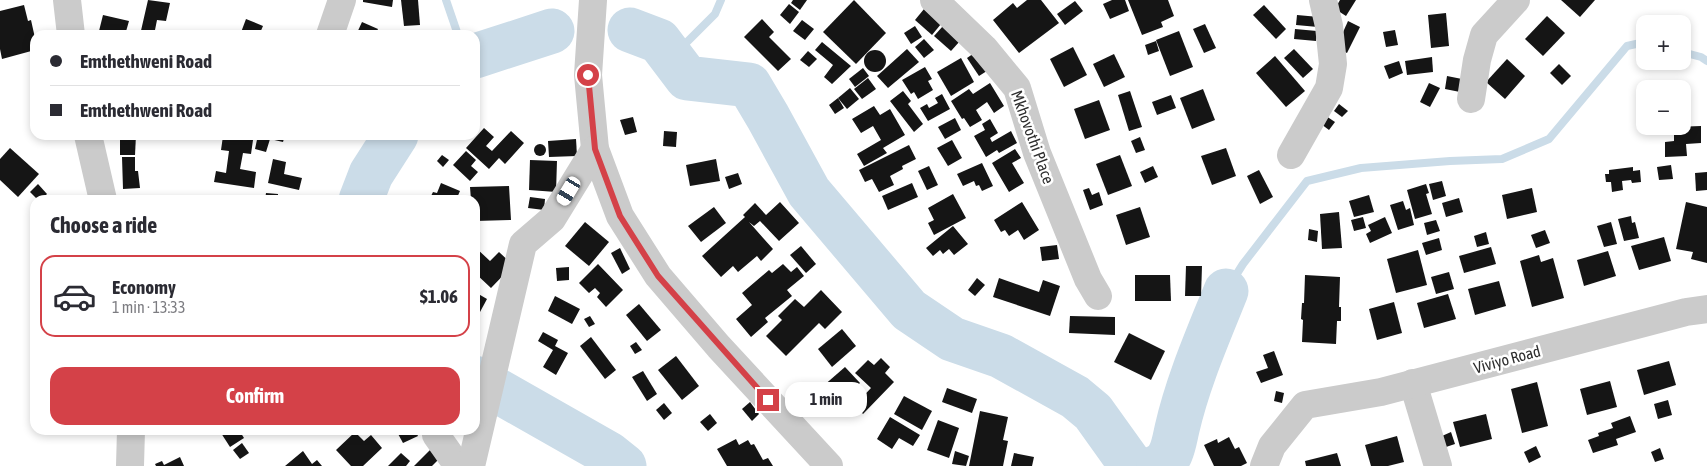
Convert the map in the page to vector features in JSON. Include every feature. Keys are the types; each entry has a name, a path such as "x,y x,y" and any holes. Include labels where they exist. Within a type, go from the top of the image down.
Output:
{"street":[{"path":"66,0 70,30"},
{"path":"332,30 342,0"},
{"path":"593,0 588,75 595,149 620,216 658,276 719,347 829,466"},
{"name":"Mkhovothi Place","path":"934,0 984,48 1018,88 1037,153 1088,279 1098,296"},
{"path":"1291,155 1329,88 1333,64 1329,26 1323,0"},
{"path":"1472,99 1477,60 1484,35 1516,0"},
{"path":"89,140 102,195"},
{"path":"480,428 523,244 552,219 595,149"},
{"name":"Viviyo Road","path":"1264,466 1272,446 1305,405 1381,392 1707,308"},
{"path":"1414,383 1438,466"},
{"path":"130,435 130,466"},
{"path":"436,435 458,466"},
{"path":"471,466 478,435"}],"building":[{"path":"148,0 170,3 166,21 157,20 155,30 141,30"},
{"path":"363,0 393,0 392,7 363,2"},
{"path":"401,0 418,0 420,25 404,26"},
{"path":"793,0 807,0 800,10 791,3"},
{"path":"854,0 886,33 856,64 823,32"},
{"path":"1027,0 1041,0 1059,23 1019,53 993,20 1013,3 1017,8"},
{"path":"1112,0 1125,0 1129,11 1110,19 1103,4"},
{"path":"1128,0 1168,0 1174,16 1161,22 1163,27 1142,35"},
{"path":"1340,0 1356,0 1346,16 1335,9"},
{"path":"1561,0 1595,0 1580,17"},
{"path":"1075,1 1083,11 1065,25 1057,14"},
{"path":"789,4 799,12 790,24 780,15"},
{"path":"24,5 28,21 31,20 33,30 30,30 30,51 2,59 0,49 0,11"},
{"path":"1264,5 1286,29 1276,39 1253,15"},
{"path":"924,9 941,24 932,35 915,20"},
{"path":"1446,13 1449,46 1431,48 1428,15"},
{"path":"103,15 129,21 126,30 99,30"},
{"path":"1297,15 1319,17 1318,27 1296,25"},
{"path":"1547,16 1565,33 1543,56 1525,39"},
{"path":"246,19 263,26 261,30 242,30"},
{"path":"762,19 774,32 769,37 791,59 778,71 744,37"},
{"path":"802,20 814,29 805,40 793,31"},
{"path":"1348,21 1360,27 1347,53 1336,48"},
{"path":"362,22 378,29 378,30 358,30"},
{"path":"1205,24 1216,48 1204,53 1193,29"},
{"path":"915,26 922,37 911,44 904,33"},
{"path":"943,26 960,41 951,51 934,36"},
{"path":"1295,29 1317,31 1316,41 1294,39"},
{"path":"1395,30 1398,45 1386,47 1383,32"},
{"path":"1179,31 1193,67 1170,76 1156,40"},
{"path":"924,39 934,50 924,58 915,47"},
{"path":"1156,41 1159,51 1148,55 1145,45"},
{"path":"822,42 851,66 832,84 824,77 833,65 815,50"},
{"path":"1073,47 1087,75 1064,87 1050,59"},
{"path":"907,49 919,62 888,88 877,76"},
{"path":"1294,49 1313,69 1303,78 1284,58"},
{"path":"875,50 885,57 886,61 879,71 875,72 865,65 864,61 871,51"},
{"path":"808,51 817,59 809,67 800,60"},
{"path":"977,51 990,69 979,76 967,58"},
{"path":"1114,54 1125,77 1104,87 1093,64"},
{"path":"1275,56 1305,91 1286,107 1256,73"},
{"path":"1432,57 1433,72 1407,75 1405,61"},
{"path":"961,58 974,82 951,96 937,72"},
{"path":"1507,59 1525,76 1505,99 1486,82"},
{"path":"1399,61 1403,73 1389,79 1384,66"},
{"path":"1559,64 1571,76 1562,85 1550,73"},
{"path":"925,67 932,79 928,81 933,90 918,99 914,92 911,94 902,80"},
{"path":"863,68 869,76 855,87 849,79"},
{"path":"1447,76 1462,79 1460,92 1445,89"},
{"path":"868,78 876,89 862,99 854,89"},
{"path":"990,83 1004,106 994,113 987,102 976,110 982,120 970,127 964,118 962,119 951,101 969,89 973,94"},
{"path":"1429,83 1440,88 1430,107 1420,102"},
{"path":"850,88 859,99 847,109 838,98"},
{"path":"1203,89 1215,120 1192,129 1180,98"},
{"path":"903,91 911,101 908,104 923,124 914,132 890,101"},
{"path":"1130,91 1142,127 1129,131 1118,95"},
{"path":"942,94 950,109 928,121 920,108 927,104 929,108 938,103 935,98"},
{"path":"1171,95 1176,108 1157,115 1152,102"},
{"path":"838,98 844,108 835,114 829,105"},
{"path":"1099,100 1110,130 1085,139 1074,109"},
{"path":"1339,104 1348,111 1342,117 1334,111"},
{"path":"874,106 880,115 890,109 905,135 883,148 887,153 864,166 857,154 881,140 873,126 861,133 852,119"},
{"path":"1326,116 1335,122 1329,130 1321,124"},
{"path":"633,117 637,132 625,135 620,120"},
{"path":"955,118 961,130 945,139 938,127"},
{"path":"990,119 998,133 990,138 992,142 1011,131 1017,143 999,153 997,150 986,157 974,136 985,130 982,124"},
{"path":"1691,126 1701,126 1701,143 1686,144 1687,156 1665,157 1665,142 1674,141 1674,135 1691,135"},
{"path":"484,128 494,137 486,146 492,151 511,131 524,143 505,164 499,158 489,169 466,148 473,140 480,140 480,132"},
{"path":"664,131 677,132 676,147 663,146"},
{"path":"1140,137 1145,150 1136,153 1131,141"},
{"path":"576,139 577,156 549,157 548,141"},
{"path":"120,140 136,140 135,155 120,155"},
{"path":"222,140 253,140 251,154 243,153 240,169 256,172 254,188 214,182 216,171 226,173 229,151 221,150"},
{"path":"257,140 270,140 266,152 255,149"},
{"path":"952,140 962,158 948,166 937,148"},
{"path":"538,144 542,144 546,150 542,156 538,156 534,152 534,148"},
{"path":"909,145 916,159 902,166 903,169 890,176 894,185 879,192 872,179 865,182 859,170"},
{"path":"10,148 39,174 18,197 0,180 0,159"},
{"path":"1226,148 1236,176 1212,185 1201,156"},
{"path":"1015,149 1021,158 1012,163 1024,183 1009,192 992,163"},
{"path":"466,151 476,160 471,166 478,172 470,181 453,165"},
{"path":"442,155 449,160 443,167 437,161"},
{"path":"1120,155 1132,186 1108,195 1096,164"},
{"path":"122,157 135,157 135,171 138,171 140,188 123,189"},
{"path":"273,159 286,162 284,174 302,178 299,190 268,183"},
{"path":"716,159 720,181 690,186 686,165"},
{"path":"530,160 557,161 556,192 529,190"},
{"path":"982,163 993,186 982,191 979,185 976,186 974,181 963,186 957,174"},
{"path":"1671,165 1673,179 1659,180 1657,167"},
{"path":"929,166 938,185 927,190 918,171"},
{"path":"1153,166 1158,177 1145,183 1140,172"},
{"path":"1633,167 1633,171 1640,170 1641,182 1622,181 1623,190 1612,192 1611,182 1606,182 1605,174 1609,174 1609,170"},
{"path":"1259,170 1273,197 1260,204 1247,176"},
{"path":"1707,172 1707,190 1696,191 1695,173"},
{"path":"738,173 742,184 729,189 725,177"},
{"path":"1442,181 1446,196 1433,200 1429,184"},
{"path":"441,183 460,191 458,195 432,195 433,192 437,193"},
{"path":"912,183 918,197 888,210 882,196"},
{"path":"38,184 47,194 33,195 30,192"},
{"path":"1426,184 1429,193 1426,194 1432,214 1415,219 1407,190"},
{"path":"509,186 511,220 480,221 480,195 471,195 470,187"},
{"path":"1089,188 1092,195 1099,192 1103,205 1090,210 1083,190"},
{"path":"1532,188 1537,212 1507,219 1502,195"},
{"path":"266,193 278,194 278,195 266,195"},
{"path":"953,194 966,218 934,235 928,223 934,220 928,208"},
{"path":"1369,195 1374,212 1354,217 1349,201"},
{"path":"530,197 545,199 544,210 528,208"},
{"path":"1459,198 1463,212 1446,217 1442,203"},
{"path":"1403,201 1406,210 1410,208 1414,225 1398,230 1390,205"},
{"path":"780,202 799,223 779,241 760,221 754,226 749,222 773,249 761,261 757,256 738,272 733,266 721,277 702,256 745,217 743,215 755,203 766,215"},
{"path":"1022,202 1039,230 1024,240 1018,230 1009,236 1005,230 1001,232 994,220"},
{"path":"1686,202 1707,207 1707,263 1691,259 1693,252 1676,249"},
{"path":"714,207 726,223 701,242 688,226"},
{"path":"1140,207 1150,237 1126,245 1116,215"},
{"path":"1339,212 1342,248 1322,249 1320,214"},
{"path":"1631,216 1632,223 1635,222 1639,238 1624,241 1618,219"},
{"path":"1363,217 1366,228 1354,231 1351,220"},
{"path":"1385,217 1392,233 1370,243 1366,234 1371,231 1368,225"},
{"path":"1436,220 1440,231 1427,235 1424,223"},
{"path":"585,222 609,242 589,266 565,246"},
{"path":"1611,222 1617,244 1604,247 1597,226"},
{"path":"953,226 968,244 954,255 949,249 943,254 940,250 933,256 926,248"},
{"path":"1309,229 1318,231 1317,242 1308,240"},
{"path":"1545,230 1550,243 1536,248 1531,235"},
{"path":"1486,232 1489,244 1477,247 1474,236"},
{"path":"1664,237 1671,261 1639,270 1631,246"},
{"path":"1439,238 1442,250 1426,255 1422,243"},
{"path":"1057,245 1059,259 1042,261 1040,247"},
{"path":"801,246 816,264 806,273 790,255"},
{"path":"1491,247 1496,264 1464,273 1459,256"},
{"path":"620,248 630,269 622,274 611,253"},
{"path":"1418,250 1427,285 1396,293 1387,259"},
{"path":"1608,251 1616,276 1584,286 1577,260"},
{"path":"480,252 490,261 499,252 513,265 491,288 480,278"},
{"path":"1539,255 1541,262 1553,258 1564,298 1532,307 1520,261"},
{"path":"598,264 623,290 606,307 597,297 600,293 595,288 589,293 579,283"},
{"path":"783,264 791,272 797,267 804,276 787,290 792,296 765,318 768,322 751,337 736,319 752,305 742,293 769,270 772,273"},
{"path":"1186,266 1202,266 1201,296 1185,296"},
{"path":"569,267 569,280 557,281 556,268"},
{"path":"1449,272 1454,289 1436,294 1431,277"},
{"path":"1135,275 1170,275 1171,301 1135,301"},
{"path":"1305,275 1340,277 1339,307 1341,307 1341,321 1337,321 1336,344 1302,342 1303,320 1301,319 1302,303 1304,303"},
{"path":"977,278 985,285 975,296 968,290"},
{"path":"999,278 1039,292 1043,280 1060,286 1050,316 993,297"},
{"path":"1499,281 1506,306 1475,315 1468,289"},
{"path":"821,290 842,312 825,329 819,323 786,356 766,336 782,320 778,316 795,299 804,307"},
{"path":"1448,294 1456,319 1424,328 1417,303"},
{"path":"480,295 487,299 480,312"},
{"path":"555,296 580,309 572,324 548,311"},
{"path":"1394,302 1402,333 1377,340 1369,309"},
{"path":"639,304 661,330 647,341 626,315"},
{"path":"590,316 595,324 589,327 584,319"},
{"path":"1070,316 1115,317 1115,335 1069,333"},
{"path":"842,329 856,346 832,367 818,349"},
{"path":"543,332 558,340 555,346 568,353 556,375 543,367 553,350 538,341"},
{"path":"1129,333 1165,351 1151,380 1114,362"},
{"path":"591,337 616,370 605,379 580,346"},
{"path":"636,342 642,350 635,354 630,346"},
{"path":"1274,351 1283,375 1261,383 1256,372 1268,368 1263,355"},
{"path":"676,356 699,386 682,400 658,370"},
{"path":"881,358 890,367 885,373 894,382 863,414 855,405 871,388 855,373 868,360 874,365"},
{"path":"1669,361 1676,385 1644,395 1637,370"},
{"path":"845,367 860,383 837,404 822,387"},
{"path":"643,371 657,394 647,401 632,377"},
{"path":"1610,381 1617,407 1587,415 1580,389"},
{"path":"1537,382 1548,426 1522,433 1511,389"},
{"path":"947,388 977,399 972,413 942,402"},
{"path":"1276,391 1284,393 1282,403 1274,401"},
{"path":"904,396 932,411 922,430 894,414"},
{"path":"1668,400 1672,415 1658,419 1654,404"},
{"path":"750,402 759,414 752,421 742,409"},
{"path":"664,403 672,413 664,420 656,410"},
{"path":"980,411 1008,417 1003,440 1008,441 1003,466 969,466"},
{"path":"710,414 717,423 708,431 700,422"},
{"path":"1486,414 1492,439 1460,447 1453,422"},
{"path":"1630,416 1636,432 1616,439 1618,445 1593,453 1588,440 1599,436 1598,433 1613,428 1611,423"},
{"path":"890,417 920,435 913,446 899,438 892,449 877,439"},
{"path":"938,420 959,428 949,458 927,450"},
{"path":"1451,432 1455,444 1446,447 1442,436"},
{"path":"222,435 242,435 244,438 230,447"},
{"path":"352,435 358,435 364,441 371,435 382,448 363,466 351,466 336,450"},
{"path":"399,435 418,435 418,436 403,443"},
{"path":"1397,436 1404,462 1388,466 1371,466 1365,445"},
{"path":"1229,437 1235,449 1239,447 1247,463 1241,466 1214,466 1204,445 1217,439 1218,443"},
{"path":"736,439 739,445 748,440 751,445 754,444 763,460 768,458 773,466 727,466 717,449"},
{"path":"242,443 249,453 240,459 233,450"},
{"path":"1536,446 1541,457 1529,463 1524,452"},
{"path":"1660,448 1664,459 1655,462 1651,452"},
{"path":"430,450 439,459 432,466 414,466"},
{"path":"303,451 312,464 317,460 322,466 285,466"},
{"path":"955,451 969,456 966,466 952,464"},
{"path":"401,453 410,461 406,466 388,466"},
{"path":"1014,453 1034,457 1032,466 1011,466"},
{"path":"1337,453 1341,466 1306,466 1305,461"},
{"path":"180,457 184,466 156,466 155,464 162,461 164,465"}],"waterway":[{"path":"446,0 456,30"},
{"path":"672,57 715,14 721,0"},
{"path":"630,30 659,41 687,78 749,85 809,192 909,310 952,339 1001,356 1075,397 1093,412 1131,465 1134,466"},
{"path":"480,54 552,31"},
{"path":"1226,291 1243,264 1307,181 1361,168 1502,159 1549,139 1627,46 1636,44"},
{"path":"1691,54 1707,61"},
{"path":"363,195 371,174 393,140"},
{"path":"1159,466 1167,460 1172,450 1193,376 1226,291"},
{"path":"480,381 609,454 624,466"}],"route":[{"path":"588,75 595,149 620,216 658,276 768,400"}]}
